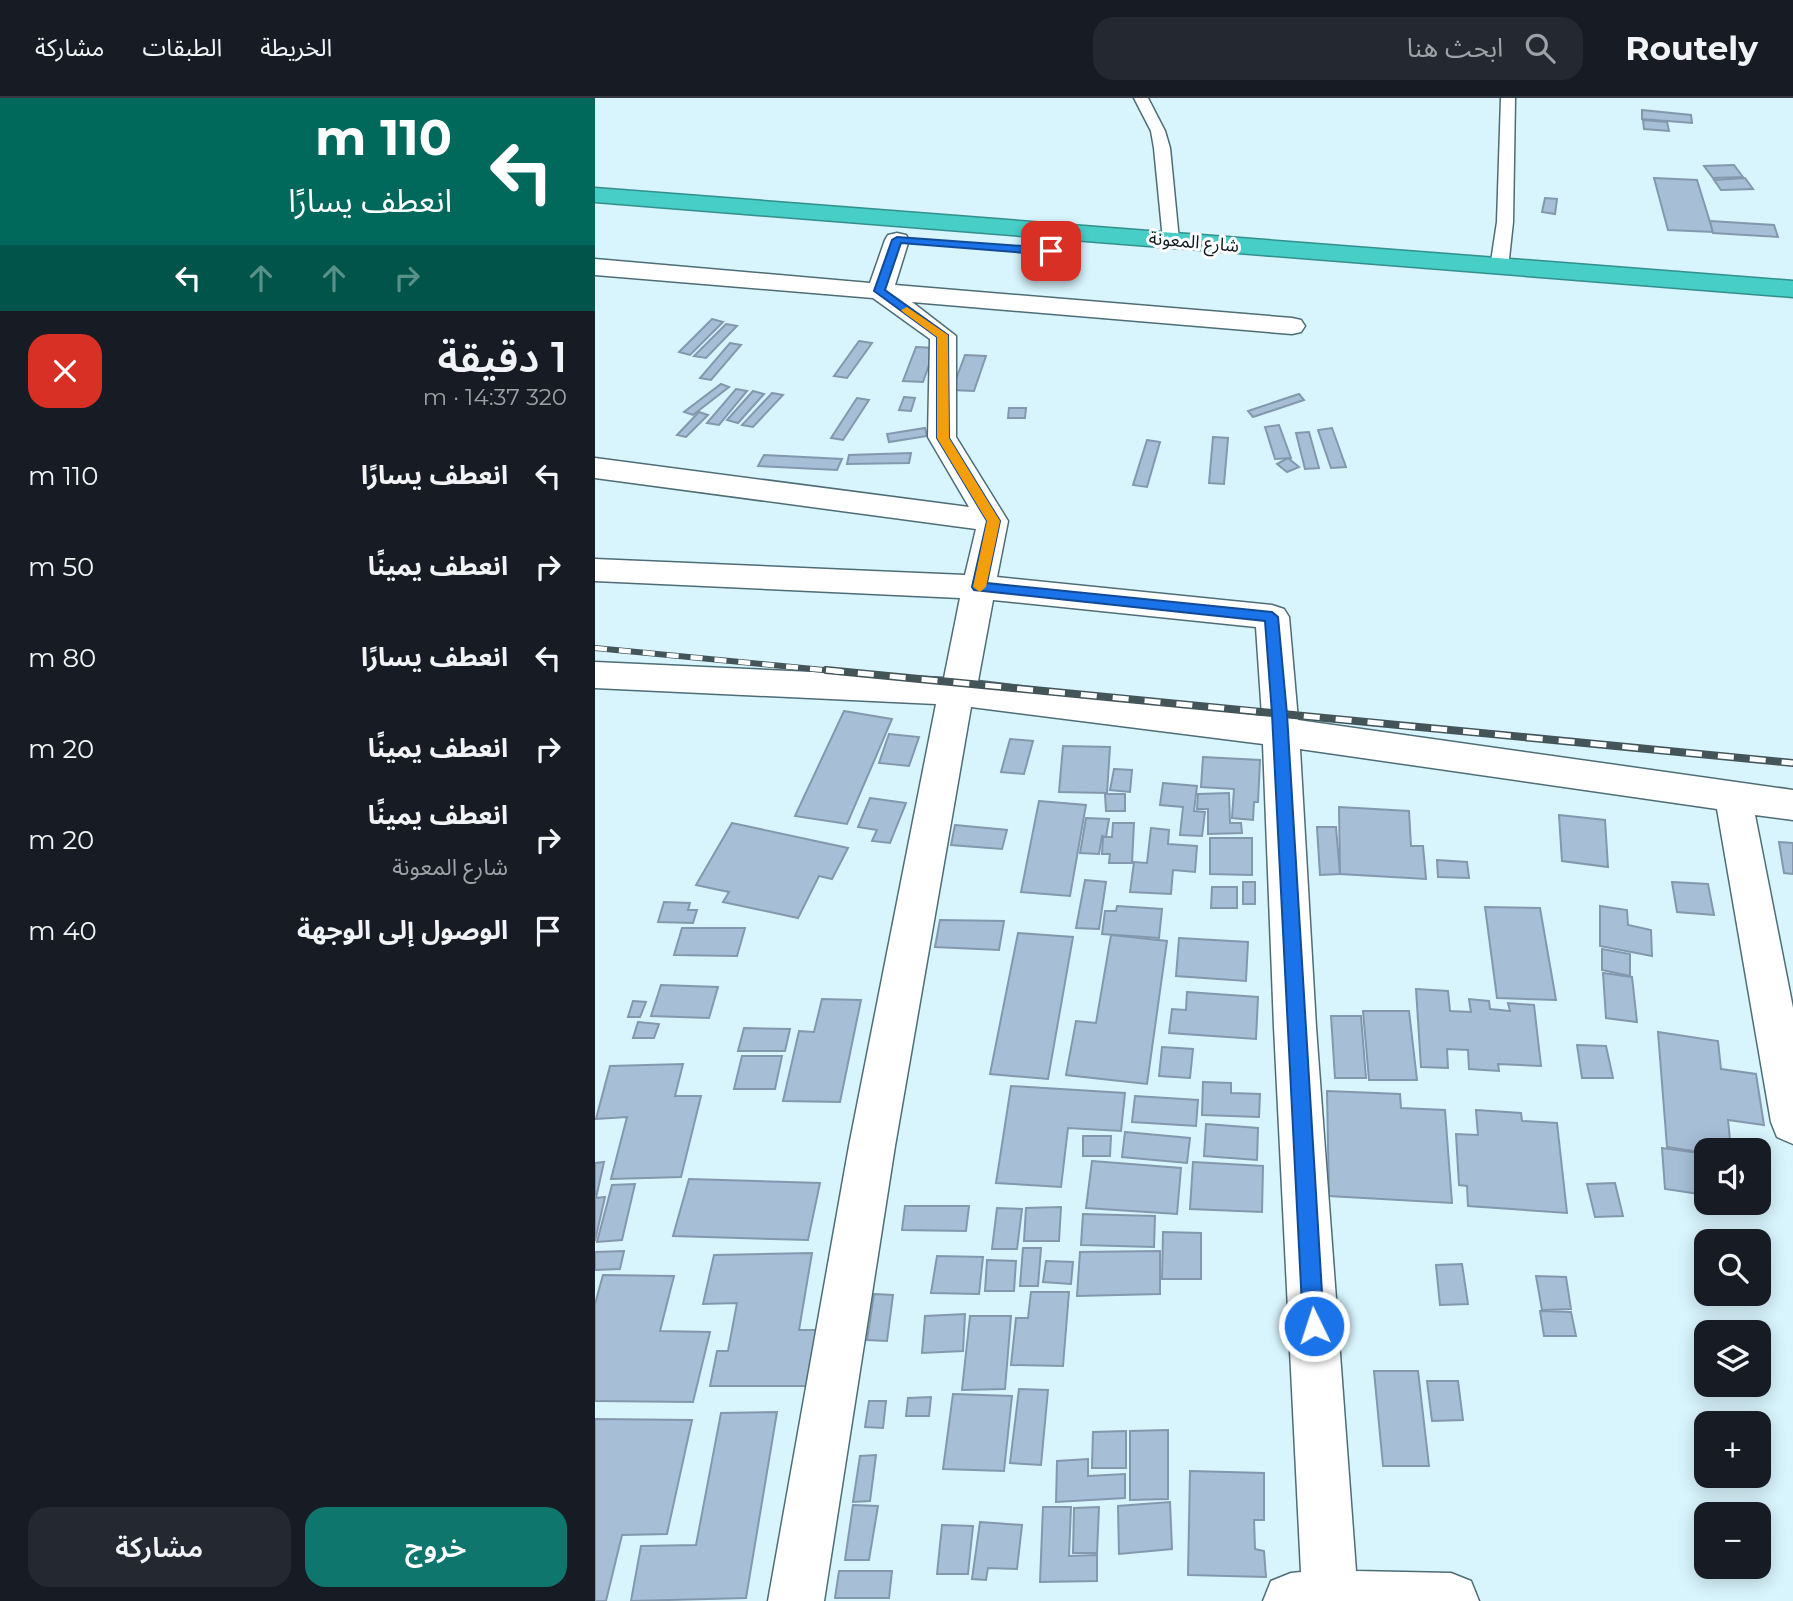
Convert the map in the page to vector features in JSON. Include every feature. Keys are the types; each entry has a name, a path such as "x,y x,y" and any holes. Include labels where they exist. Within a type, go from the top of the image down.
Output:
{"highway":[{"name":"شارع المعونة","path":"595,194 1499,268 1793,289"},
{"name":"شارع المعونة","path":"595,217 1793,310"}],"street":[{"path":"880,291 897,240"},
{"path":"595,267 1292,326"},
{"path":"796,1601 872,1146 956,692 961,683 962,666 993,521 943,438 943,335 880,291"},
{"path":"595,468 993,521"},
{"path":"595,570 979,587 1272,617 1281,732 1295,1027 1311,1599 1451,1601"},
{"path":"595,675 956,692 1281,732 1793,805"},
{"path":"1733,796 1793,1122"}],"lane":[{"path":"1141,98 1158,131 1162,148 1171,240"},
{"path":"1499,268 1505,222 1509,98"}],"building":[{"path":"1642,110 1691,115 1692,123 1642,119"},
{"path":"1643,120 1667,122 1669,131 1644,129"},
{"path":"1734,165 1743,177 1713,178 1704,166"},
{"path":"1654,178 1697,180 1713,232 1668,230"},
{"path":"1745,178 1753,189 1721,190 1714,180"},
{"path":"1545,198 1557,199 1555,214 1542,212"},
{"path":"1710,221 1774,225 1778,237 1713,233"},
{"path":"712,319 723,322 690,355 679,352"},
{"path":"726,324 737,326 706,358 694,356"},
{"path":"859,341 872,343 847,378 834,376"},
{"path":"730,343 741,345 711,380 700,378"},
{"path":"916,347 935,348 923,382 903,381"},
{"path":"965,355 986,356 974,391 952,390"},
{"path":"721,384 729,387 693,415 684,412"},
{"path":"736,389 747,391 719,425 707,423"},
{"path":"753,391 764,394 738,423 727,420"},
{"path":"772,393 783,395 753,427 742,425"},
{"path":"1299,394 1304,400 1253,417 1248,411"},
{"path":"904,397 915,398 911,411 899,410"},
{"path":"857,398 869,400 843,440 831,438"},
{"path":"1009,408 1026,408 1025,418 1008,418"},
{"path":"699,412 708,415 686,437 677,435"},
{"path":"1279,425 1291,458 1275,459 1265,427"},
{"path":"925,428 927,436 889,442 887,434"},
{"path":"1332,428 1346,467 1331,468 1318,430"},
{"path":"1309,432 1319,468 1305,469 1296,433"},
{"path":"1213,437 1228,438 1224,484 1209,483"},
{"path":"1147,440 1160,442 1147,487 1133,485"},
{"path":"911,453 909,463 847,464 849,455"},
{"path":"764,455 842,459 837,470 758,466"},
{"path":"1288,458 1299,467 1287,472 1277,464"},
{"path":"844,711 892,719 847,824 795,816"},
{"path":"889,734 919,737 909,766 879,763"},
{"path":"1010,739 1033,741 1024,774 1001,772"},
{"path":"1063,746 1110,747 1107,793 1059,792"},
{"path":"1203,757 1260,760 1258,802 1254,802 1253,820 1232,818 1234,789 1201,787"},
{"path":"1114,769 1132,770 1130,792 1110,790"},
{"path":"1163,783 1197,786 1194,811 1205,812 1202,836 1180,835 1183,807 1160,805"},
{"path":"1229,793 1230,823 1241,823 1242,833 1208,834 1208,809 1197,809 1198,794"},
{"path":"1105,794 1125,794 1125,811 1106,811"},
{"path":"870,798 906,803 890,843 872,841 877,830 858,827"},
{"path":"1039,801 1086,805 1070,896 1021,892"},
{"path":"1339,807 1409,811 1411,846 1423,846 1426,879 1340,874"},
{"path":"1559,815 1605,820 1608,867 1562,861"},
{"path":"1086,818 1109,819 1099,854 1080,853"},
{"path":"732,823 848,848 832,879 819,876 798,918 723,902 729,892 696,885"},
{"path":"1113,823 1134,823 1132,863 1109,863 1110,854 1102,854 1103,837 1112,837"},
{"path":"955,825 1007,830 1002,849 951,845"},
{"path":"1317,827 1336,827 1340,874 1320,875"},
{"path":"1151,828 1169,830 1168,844 1197,846 1195,872 1173,870 1171,894 1130,892 1134,862 1147,863"},
{"path":"1210,838 1252,838 1252,875 1210,874"},
{"path":"1779,842 1793,843 1793,874 1784,873"},
{"path":"1437,860 1467,862 1469,878 1438,877"},
{"path":"1085,880 1106,882 1099,929 1076,928"},
{"path":"1243,882 1255,882 1255,904 1243,904"},
{"path":"1672,882 1708,884 1714,915 1677,912"},
{"path":"1212,887 1237,887 1237,908 1211,908"},
{"path":"664,902 690,903 688,910 697,910 693,923 658,922"},
{"path":"1117,906 1162,909 1159,938 1102,934 1105,911 1116,911"},
{"path":"1600,906 1627,910 1628,925 1651,930 1652,956 1600,946"},
{"path":"1485,907 1540,908 1556,1000 1497,998"},
{"path":"940,920 1004,921 999,950 935,947"},
{"path":"682,928 745,928 737,956 674,955"},
{"path":"1018,933 1073,937 1048,1079 990,1074"},
{"path":"1111,935 1167,941 1147,1084 1066,1075 1076,1021 1096,1023"},
{"path":"1179,938 1248,942 1246,981 1176,976"},
{"path":"1602,949 1630,954 1630,976 1602,970"},
{"path":"1603,973 1632,977 1637,1022 1606,1018"},
{"path":"661,985 718,987 709,1018 651,1016"},
{"path":"1416,989 1448,991 1450,1011 1471,1012 1469,999 1489,1001 1490,1009 1510,1011 1508,1003 1534,1005 1541,1066 1498,1064 1499,1071 1469,1069 1468,1050 1447,1049 1448,1068 1421,1067"},
{"path":"1187,992 1258,997 1256,1039 1169,1033 1172,1009 1186,1010"},
{"path":"822,999 861,1000 840,1102 783,1101 799,1031 814,1032"},
{"path":"633,1001 646,1002 640,1017 628,1017"},
{"path":"1363,1011 1409,1011 1417,1080 1369,1080"},
{"path":"1331,1016 1361,1016 1366,1078 1335,1078"},
{"path":"638,1022 659,1024 654,1038 633,1038"},
{"path":"744,1028 790,1029 785,1051 738,1051"},
{"path":"1658,1032 1718,1041 1721,1069 1756,1074 1764,1125 1728,1120 1730,1138 1694,1138 1694,1151 1667,1147"},
{"path":"1577,1045 1606,1046 1613,1078 1582,1078"},
{"path":"1162,1047 1193,1049 1190,1078 1159,1076"},
{"path":"742,1056 782,1056 775,1089 734,1089"},
{"path":"683,1064 675,1096 701,1096 681,1177 611,1179 627,1117 596,1119 610,1066"},
{"path":"1203,1082 1231,1083 1231,1093 1260,1094 1259,1117 1202,1115"},
{"path":"1011,1086 1125,1093 1121,1131 1068,1128 1061,1187 996,1183"},
{"path":"1327,1091 1400,1094 1401,1108 1445,1110 1452,1203 1329,1196"},
{"path":"1135,1096 1198,1100 1196,1126 1132,1122"},
{"path":"1476,1110 1521,1113 1522,1121 1557,1123 1567,1213 1468,1206 1467,1186 1459,1185 1456,1134 1478,1135"},
{"path":"1206,1124 1258,1128 1257,1160 1204,1156"},
{"path":"1125,1132 1190,1138 1187,1163 1122,1157"},
{"path":"1083,1136 1111,1136 1110,1156 1083,1156"},
{"path":"1662,1148 1694,1152 1694,1193 1665,1189"},
{"path":"1092,1161 1181,1168 1177,1214 1086,1208"},
{"path":"604,1162 596,1198 605,1197 595,1241 595,1163"},
{"path":"1193,1162 1263,1166 1262,1212 1190,1209"},
{"path":"689,1179 820,1183 808,1240 673,1236"},
{"path":"1615,1183 1623,1216 1595,1217 1587,1184"},
{"path":"635,1184 622,1240 597,1242 612,1185"},
{"path":"905,1206 969,1206 966,1231 902,1230"},
{"path":"1061,1207 1059,1241 1024,1241 1026,1208"},
{"path":"997,1208 1022,1209 1017,1249 992,1249"},
{"path":"1083,1214 1155,1216 1154,1247 1081,1245"},
{"path":"1163,1232 1201,1233 1201,1279 1162,1279"},
{"path":"1023,1248 1041,1248 1038,1286 1020,1286"},
{"path":"624,1251 620,1269 595,1270 595,1252"},
{"path":"1160,1251 1160,1294 1077,1296 1080,1252"},
{"path":"812,1253 799,1330 818,1330 810,1386 710,1386 717,1351 728,1351 737,1303 703,1304 714,1255"},
{"path":"937,1256 983,1257 979,1294 931,1293"},
{"path":"987,1260 1016,1261 1014,1291 985,1291"},
{"path":"1046,1261 1073,1262 1071,1284 1043,1282"},
{"path":"1462,1264 1468,1304 1440,1305 1436,1265"},
{"path":"603,1275 674,1276 660,1331 710,1332 693,1402 595,1401 595,1304"},
{"path":"1536,1276 1566,1277 1571,1309 1542,1310"},
{"path":"1031,1292 1069,1292 1063,1366 1011,1365 1016,1318 1028,1318"},
{"path":"874,1294 893,1295 887,1341 867,1340"},
{"path":"1540,1311 1571,1312 1576,1336 1544,1336"},
{"path":"965,1314 963,1351 922,1353 925,1316"},
{"path":"970,1316 1011,1316 1005,1389 962,1390"},
{"path":"1374,1371 1418,1371 1429,1466 1383,1466"},
{"path":"1427,1381 1458,1381 1463,1420 1432,1421"},
{"path":"1019,1389 1048,1390 1041,1465 1010,1463"},
{"path":"953,1394 1012,1396 1004,1471 943,1469"},
{"path":"931,1397 929,1416 906,1416 908,1398"},
{"path":"869,1401 886,1401 883,1428 865,1427"},
{"path":"777,1412 746,1598 631,1601 641,1546 696,1545 721,1413"},
{"path":"595,1419 692,1420 667,1534 622,1535 606,1601 595,1601"},
{"path":"1168,1430 1168,1499 1130,1500 1130,1431"},
{"path":"1126,1431 1126,1468 1092,1468 1093,1432"},
{"path":"876,1455 870,1501 853,1502 860,1456"},
{"path":"1088,1459 1088,1476 1125,1474 1125,1498 1056,1502 1057,1461"},
{"path":"1190,1471 1264,1473 1264,1520 1254,1520 1255,1549 1264,1551 1266,1577 1188,1575"},
{"path":"1170,1502 1172,1549 1119,1554 1118,1506"},
{"path":"853,1505 878,1506 869,1560 845,1560"},
{"path":"1043,1507 1071,1507 1069,1556 1097,1555 1097,1581 1040,1582"},
{"path":"1099,1507 1097,1553 1073,1553 1074,1508"},
{"path":"980,1522 1022,1525 1017,1569 988,1568 986,1580 972,1579"},
{"path":"942,1525 973,1526 968,1574 937,1574"},
{"path":"839,1571 892,1571 889,1598 835,1598"}],"railway":[{"path":"595,648 844,672"},
{"path":"826,670 1793,763"}],"slow traffic":[{"path":"907,310 943,335 943,438 993,521 980,587"}],"route":[{"path":"1051,251 897,240 880,291 943,335 943,438 993,521 979,587 1272,617 1280,714 1295,1027 1314,1326"}]}
